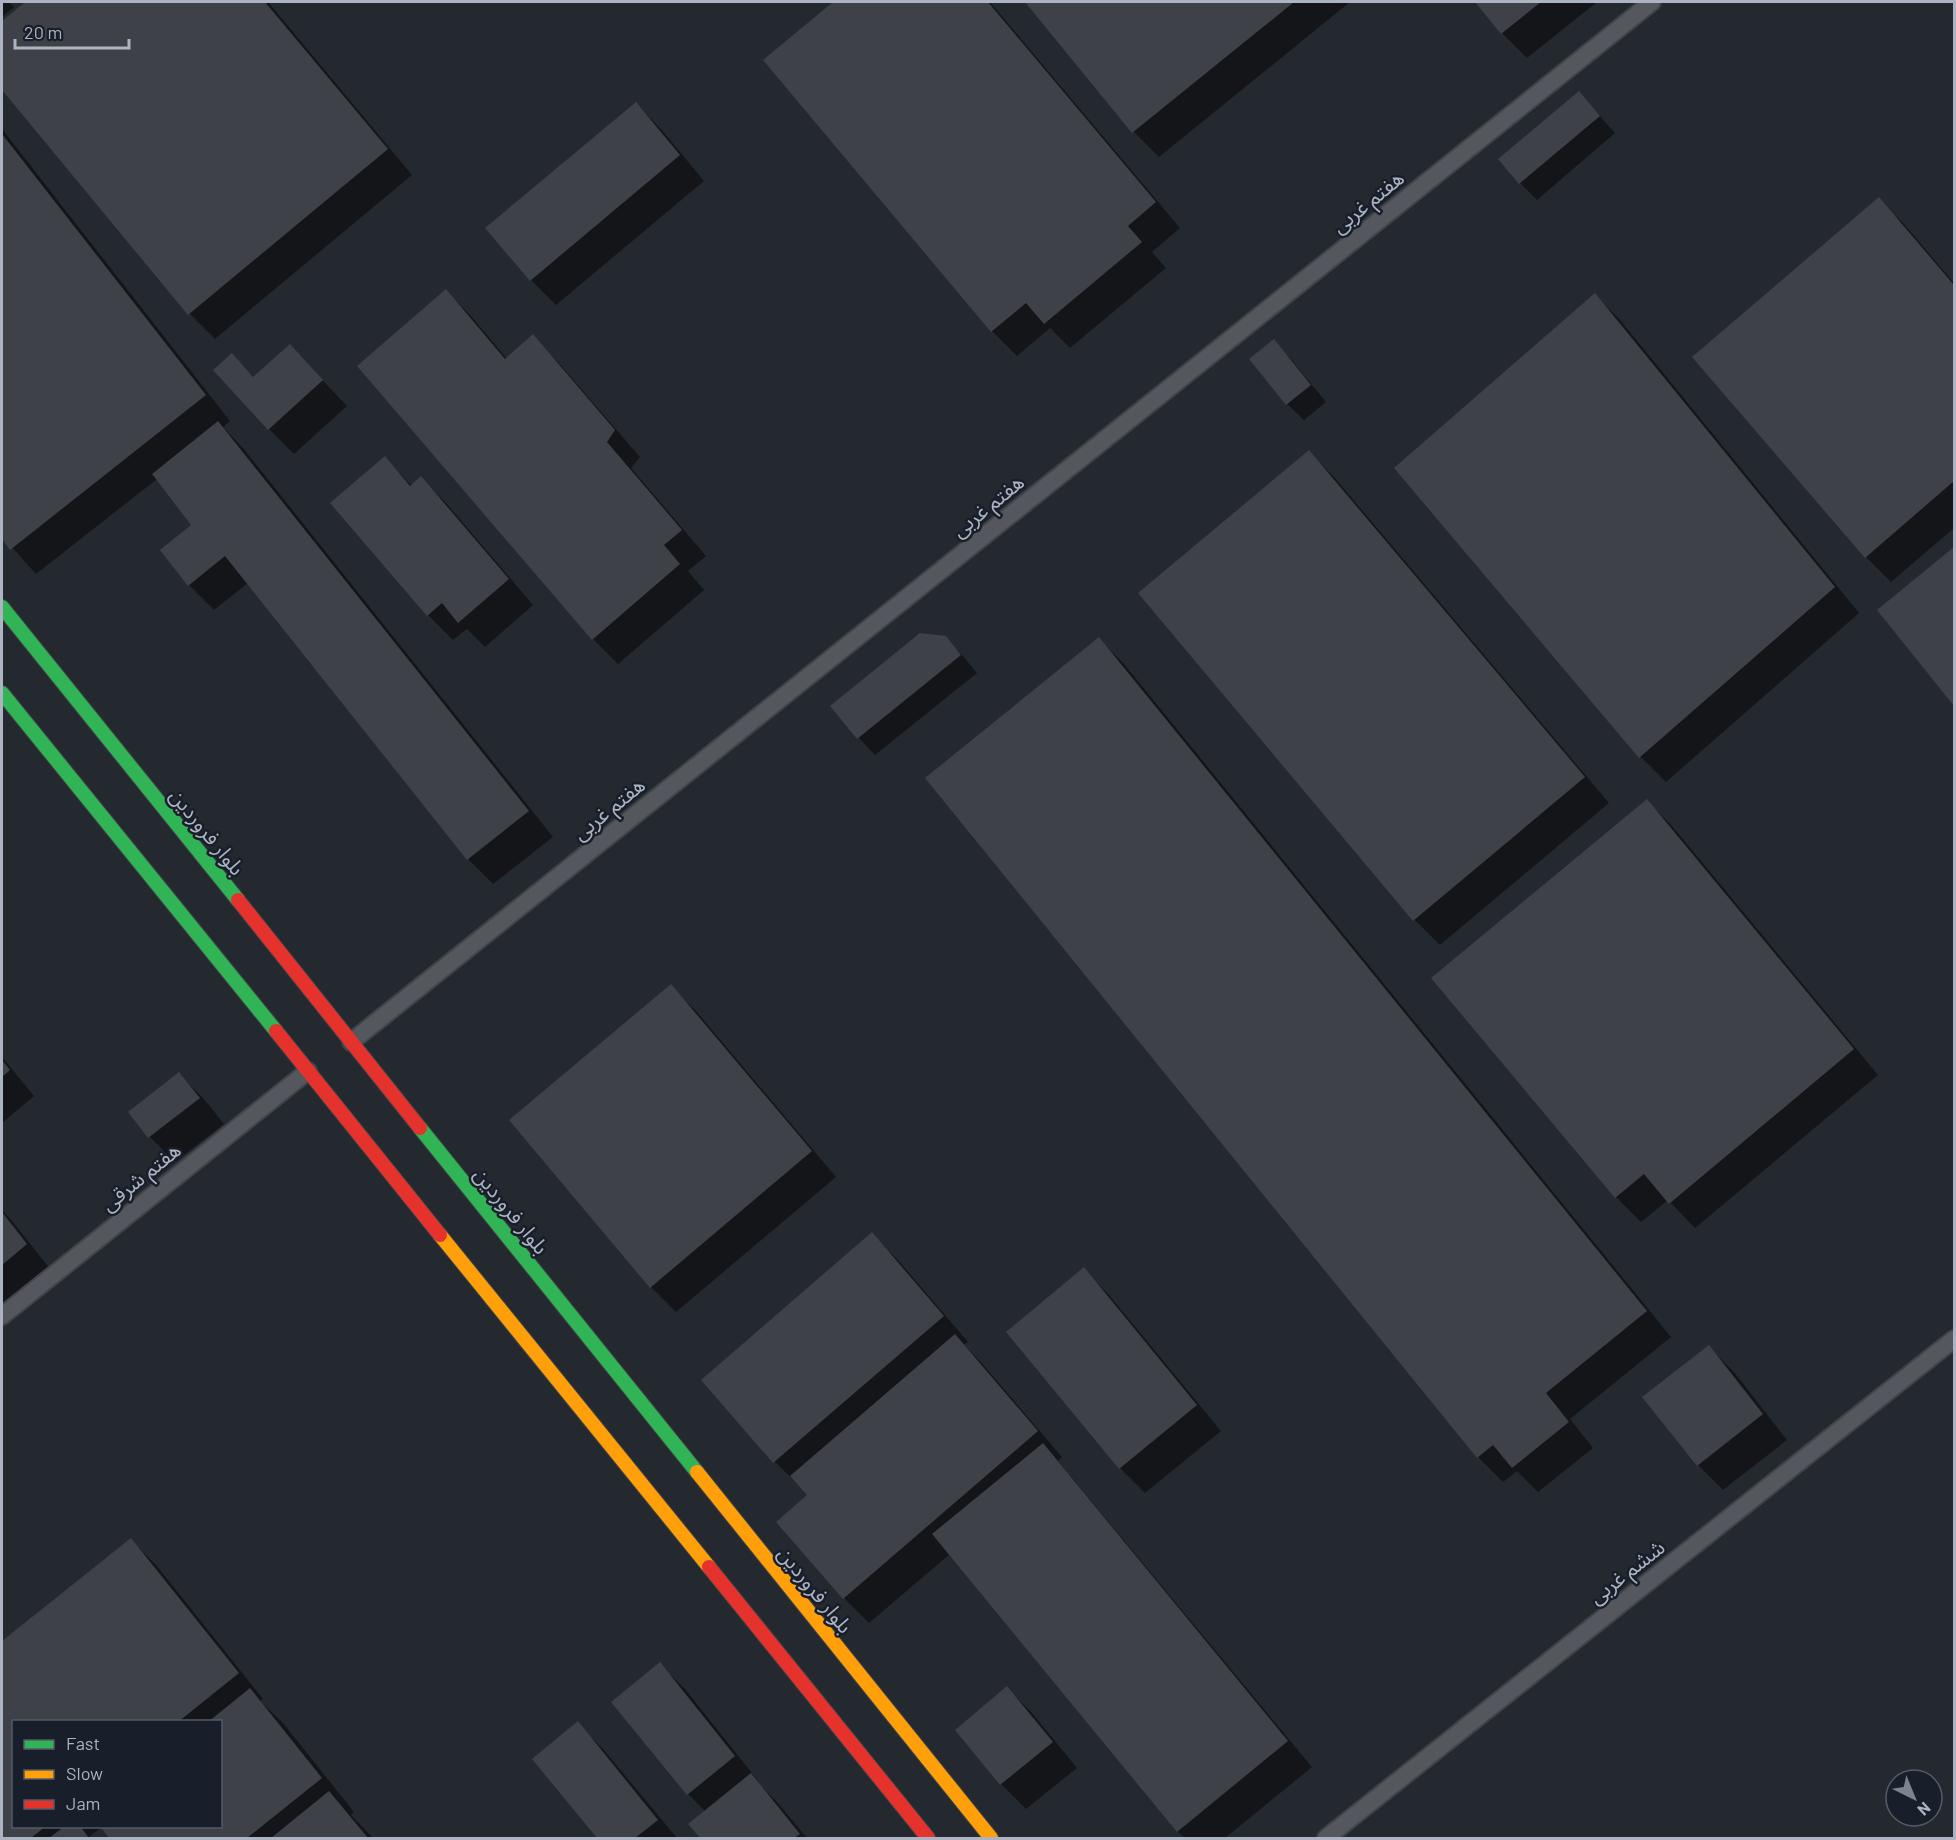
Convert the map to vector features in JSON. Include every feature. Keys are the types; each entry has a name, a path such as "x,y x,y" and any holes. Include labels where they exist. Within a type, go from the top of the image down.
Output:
{"street":[{"name":"بلوار فروردین","path":"2,607 346,1045 991,1839"},
{"path":"2,693 312,1068 928,1839"}],"lane":[{"name":"هفتم غربی","path":"346,1045 1652,2"},
{"name":"هفتم شرقی","path":"2,1316 312,1068"},
{"name":"ششم غربی","path":"1326,1839 1954,1339"}],"building":[{"path":"25,2 265,2 388,149 188,315 2,90 2,21"},
{"path":"833,2 988,2 1156,202 1128,226 1142,242 1044,324 1026,303 991,332 763,60"},
{"path":"1025,2 1294,2 1132,133"},
{"path":"1475,2 1541,2 1501,34"},
{"path":"1579,91 1600,116 1519,184 1498,159"},
{"path":"636,102 680,155 530,281 485,228"},
{"path":"2,134 206,395 10,550 2,539"},
{"path":"1879,197 1954,285 1954,481 1865,558 1692,357"},
{"path":"446,289 505,359 533,334 615,430 607,442 682,530 664,545 680,564 592,640 357,366"},
{"path":"1595,293 1835,587 1639,758 1394,468"},
{"path":"1274,339 1311,385 1286,405 1249,359"},
{"path":"290,344 323,380 268,430 213,370 232,353 253,377"},
{"path":"218,421 529,811 467,860 225,556 188,586 160,550 191,525 152,474"},
{"path":"1309,450 1585,777 1413,921 1138,593"},
{"path":"385,456 410,486 421,476 509,579 458,623 442,603 427,616 330,503"},
{"path":"1954,547 1954,706 1877,610"},
{"path":"920,633 946,636 961,655 857,739 830,706"},
{"path":"1099,637 1647,1311 1546,1393 1569,1422 1512,1468 1493,1445 1477,1458 925,778"},
{"path":"1647,799 1854,1049 1669,1204 1644,1174 1615,1198 1431,978"},
{"path":"671,984 812,1151 650,1288 509,1120"},
{"path":"2,1060 10,1070 2,1077"},
{"path":"179,1072 200,1098 148,1138 128,1112"},
{"path":"2,1212 27,1244 2,1265"},
{"path":"872,1232 944,1316 773,1463 701,1380"},
{"path":"1084,1267 1197,1405 1119,1469 1006,1332"},
{"path":"955,1334 1038,1431 843,1599 776,1522 807,1495 790,1476"},
{"path":"1709,1345 1763,1414 1697,1466 1642,1397"},
{"path":"1043,1443 1288,1741 1177,1832 932,1534"},
{"path":"131,1538 239,1673 180,1720 12,1720 12,1828 44,1828 31,1838 2,1838 2,1641"},
{"path":"660,1662 735,1756 687,1795 611,1702"},
{"path":"1007,1686 1053,1742 1000,1785 955,1730"},
{"path":"250,1688 322,1778 247,1838 109,1838 102,1828 222,1828 222,1720 210,1720"},
{"path":"578,1721 658,1820 635,1838 597,1838 532,1759"},
{"path":"751,1773 800,1834 794,1838 700,1838 688,1824"},
{"path":"329,1791 368,1838 271,1838"},
{"path":"62,1828 82,1828 89,1838 49,1838"}],"traffic: fast":[{"path":"2,607 238,900"},
{"path":"2,693 276,1031"},
{"path":"420,1128 697,1472"}],"traffic: slow":[{"path":"440,1235 709,1567"},
{"path":"697,1472 991,1838"}],"traffic: jam":[{"path":"238,900 420,1128"},
{"path":"276,1031 440,1235"},
{"path":"709,1567 928,1838"}]}
